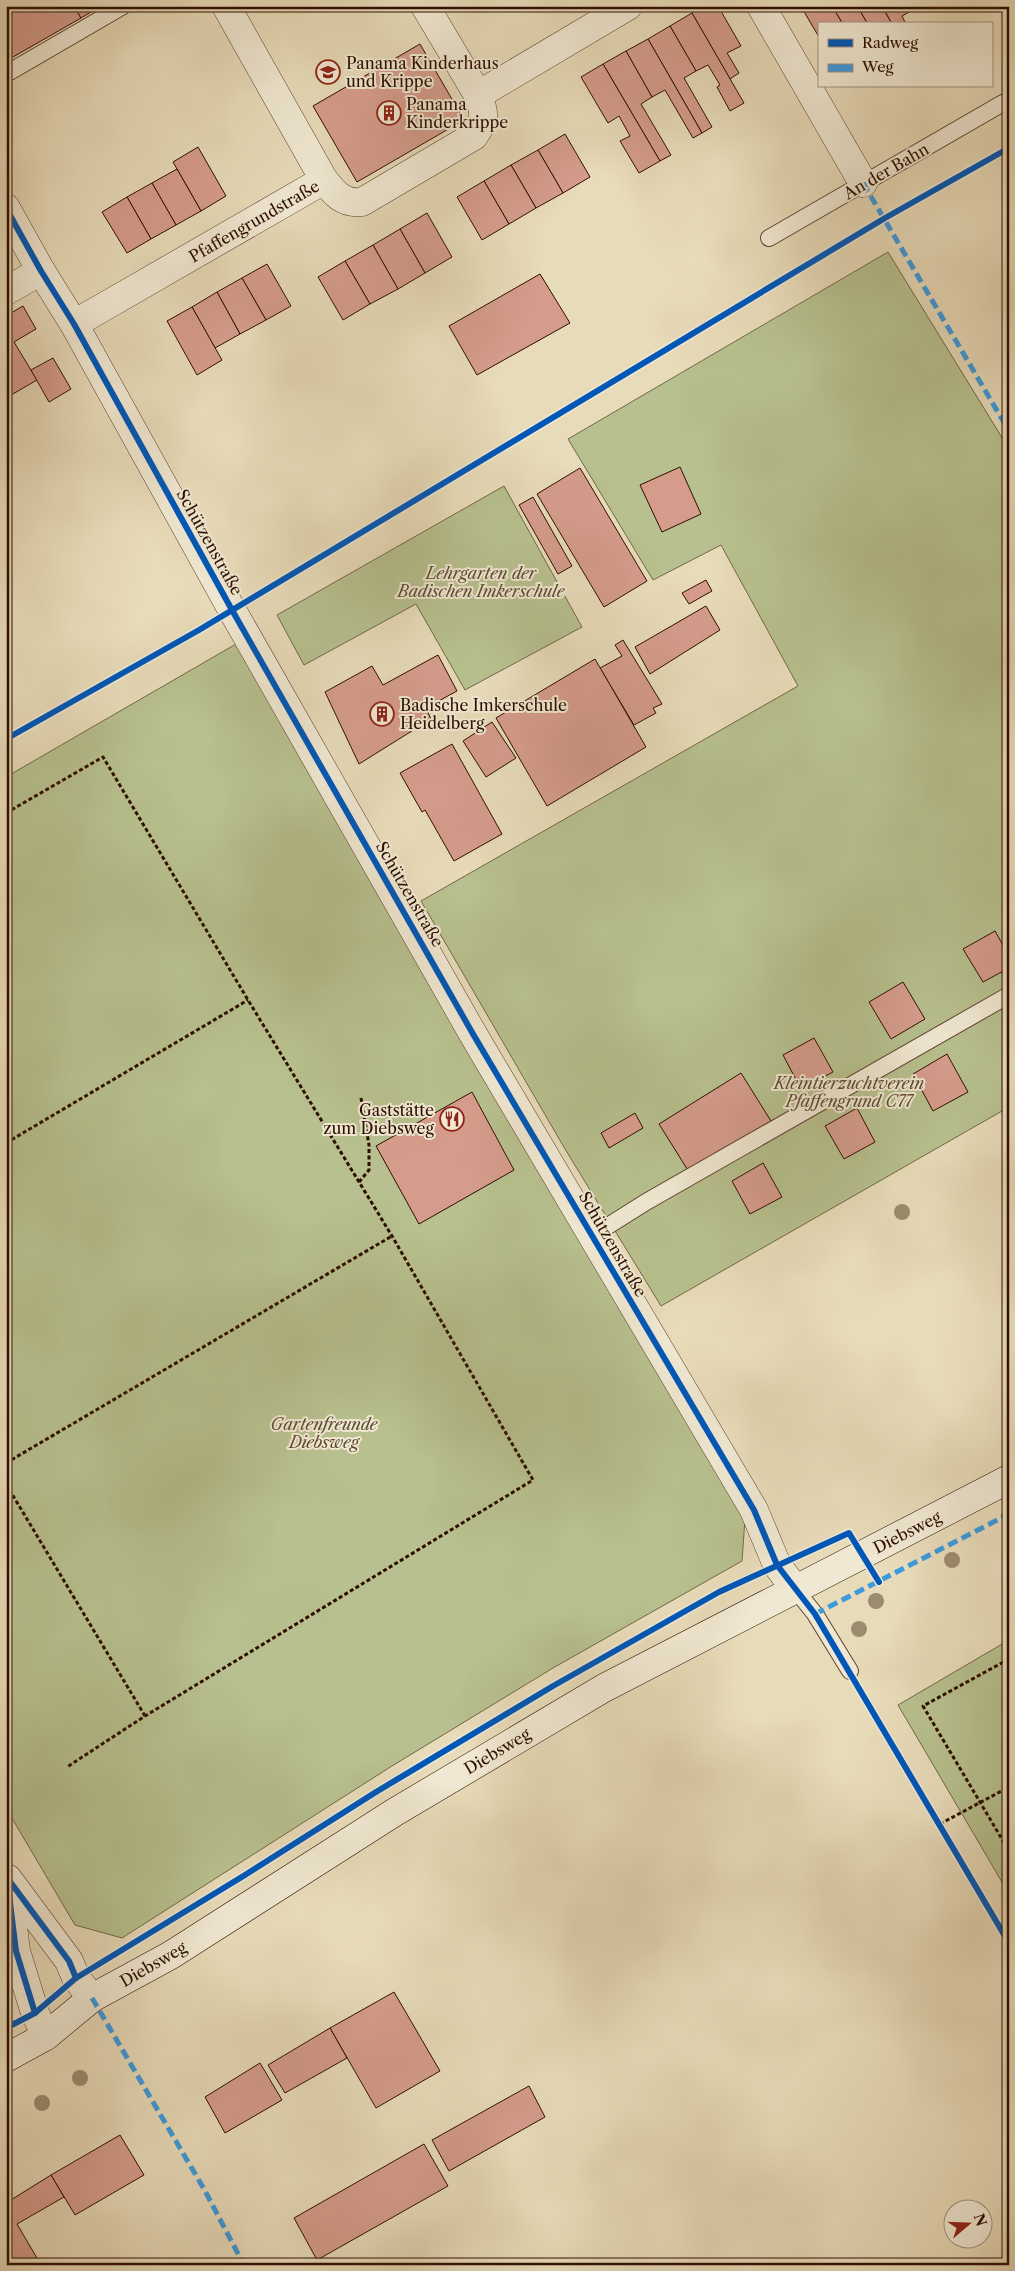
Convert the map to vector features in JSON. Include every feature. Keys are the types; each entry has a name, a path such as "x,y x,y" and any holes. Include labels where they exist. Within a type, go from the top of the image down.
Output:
{"street":[{"path":"226,6 324,180"},
{"name":"Pfaffengrundstraße","path":"74,324 324,180 337,196 351,203 362,202 474,136 481,126 484,112 478,95 425,6"},
{"path":"478,95 628,6"},
{"path":"761,6 864,183"},
{"name":"Schützenstraße","path":"6,208 41,271 74,324 232,610 473,1034 754,1510 777,1565 795,1589"},
{"path":"6,291 41,271"},
{"name":"Diebsweg","path":"6,2058 46,2036 84,1988 171,1955 395,1812 604,1688 1009,1479"},
{"path":"7,1877 69,1962 84,1988"},
{"path":"7,1877 16,1951 35,2013 46,2036"}],"lane":[{"path":"6,74 123,6"},
{"name":"An der Bahn","path":"769,238 1003,103"},
{"path":"592,1236 646,1202 1009,994"},
{"path":"795,1589 815,1614 850,1671"}],"path":[{"path":"6,813 103,757 392,1236 533,1480 145,1716 66,1767"},
{"path":"6,1142 248,1000"},
{"path":"359,1182 369,1170 368,1145 361,1098"},
{"path":"6,1464 392,1236"},
{"path":"6,1484 145,1716"},
{"path":"1009,1659 923,1706 1009,1851"},
{"path":"940,1824 1009,1787"}],"green space":[{"name":"Kleintierzuchtverein Pfaffengrund C77","path":"888,252 1009,449 1009,1107 661,1306 565,1149 421,901 798,686 721,545 653,580 568,439"},
{"name":"Lehrgarten der Badischen Imkerschule","path":"504,486 582,627 465,690 416,604 304,665 277,615"},
{"name":"Gartenfreunde Diebsweg","path":"236,644 745,1519 742,1561 553,1668 392,1766 122,1938 75,1925 6,1808 6,777"},
{"path":"1009,1640 1009,1894 898,1705"}],"building":[{"path":"6,6 74,6 81,18 6,61"},
{"path":"74,6 101,6 81,18"},
{"path":"703,6 718,6 741,46 727,53 739,73 730,79 692,13"},
{"path":"810,6 832,6 842,22 818,22 818,35 803,10"},
{"path":"832,6 857,6 867,22 842,22"},
{"path":"857,6 882,6 891,22 867,22"},
{"path":"882,6 908,6 911,11 902,16 905,22 891,22"},
{"path":"692,13 744,103 730,111 717,87 720,85 708,65 696,71 670,26"},
{"path":"670,26 696,71 684,78 712,127 702,133 648,39"},
{"path":"648,39 702,133 693,138 665,90 652,97 626,51"},
{"name":"Panama Kinderkrippe","path":"420,44 464,120 357,182 313,106"},
{"path":"626,51 652,97 641,104 671,155 660,161 603,64"},
{"path":"603,64 660,161 639,173 620,141 630,136 619,116 608,123 581,77"},
{"path":"565,134 590,177 563,193 538,150"},
{"path":"198,147 226,196 201,211 173,162"},
{"path":"538,150 563,193 536,208 511,165"},
{"path":"511,165 536,208 509,224 484,181"},
{"path":"177,169 201,211 176,225 152,183"},
{"path":"484,181 509,224 482,240 457,197"},
{"path":"152,183 176,225 151,239 127,197"},
{"path":"127,197 151,239 127,253 102,212"},
{"path":"427,213 452,257 425,273 400,229"},
{"path":"400,229 425,273 398,289 373,245"},
{"path":"373,245 398,289 370,304 345,261"},
{"path":"345,261 370,304 343,320 318,277"},
{"path":"267,264 291,306 266,320 242,278"},
{"path":"540,274 570,323 477,375 449,326"},
{"path":"242,278 266,320 240,334 217,292"},
{"path":"217,292 240,334 215,348 192,307"},
{"path":"23,306 36,329 14,342 37,380 6,398 6,316"},
{"path":"192,307 222,360 197,375 167,321"},
{"path":"53,358 71,389 49,402 31,370"},
{"path":"680,467 701,514 662,532 640,485"},
{"path":"580,468 647,581 604,607 537,494"},
{"path":"533,497 572,566 558,574 519,505"},
{"path":"706,580 712,591 689,604 682,593"},
{"path":"706,606 720,630 650,674 635,647"},
{"path":"623,640 662,704 653,708 656,713 634,725 600,668 622,656 615,645"},
{"name":"Badische Imkerschule Heidelberg","path":"438,655 457,691 426,708 431,719 359,764 325,692 372,666 383,685"},
{"path":"595,659 646,747 547,806 496,718"},
{"path":"492,722 516,758 486,777 463,741"},
{"path":"452,744 502,834 454,861 425,810 422,812 400,773"},
{"path":"995,931 1009,956 1009,968 983,982 963,949"},
{"path":"903,982 925,1019 891,1039 869,1002"},
{"path":"814,1038 833,1072 801,1089 783,1055"},
{"path":"947,1054 968,1092 933,1111 913,1074"},
{"path":"741,1073 771,1121 689,1172 659,1124"},
{"path":"472,1092 514,1170 419,1224 376,1146"},
{"path":"857,1108 875,1142 844,1159 825,1126"},
{"path":"635,1113 643,1128 609,1148 601,1133"},
{"path":"763,1163 782,1197 750,1214 732,1181"},
{"path":"394,1992 440,2071 376,2108 330,2028"},
{"path":"330,2028 347,2058 285,2093 268,2065"},
{"path":"260,2063 282,2100 225,2133 205,2097"},
{"path":"529,2086 545,2117 449,2171 432,2140"},
{"path":"120,2135 144,2175 75,2215 51,2175"},
{"path":"424,2144 448,2186 317,2260 294,2218"},
{"path":"51,2175 64,2197 17,2224 41,2265 6,2265 6,2203"}],"marked path":[{"path":"863,183 1009,431"},
{"path":"815,1614 1009,1514"},
{"path":"92,1998 204,2189 244,2265"}],"cycle path":[{"path":"6,739 199,630 885,218 1009,148"},
{"path":"6,208 41,271 74,324 232,610 473,1034 754,1510 777,1565 815,1614 1009,1943"},
{"path":"6,2028 35,2013 76,1978 245,1875 376,1792 553,1686 719,1592 849,1533 879,1582"},
{"path":"7,1878 16,1951 35,2013"},
{"path":"8,1879 69,1961 76,1978"}],"place":[{"name":"Panama Kinderhaus und Krippe","path":"328,72"},
{"name":"Panama Kinderkrippe","path":"389,113"},
{"name":"Badische Imkerschule Heidelberg","path":"382,714"},
{"name":"Gaststätte zum Diebsweg","path":"452,1119"}]}
